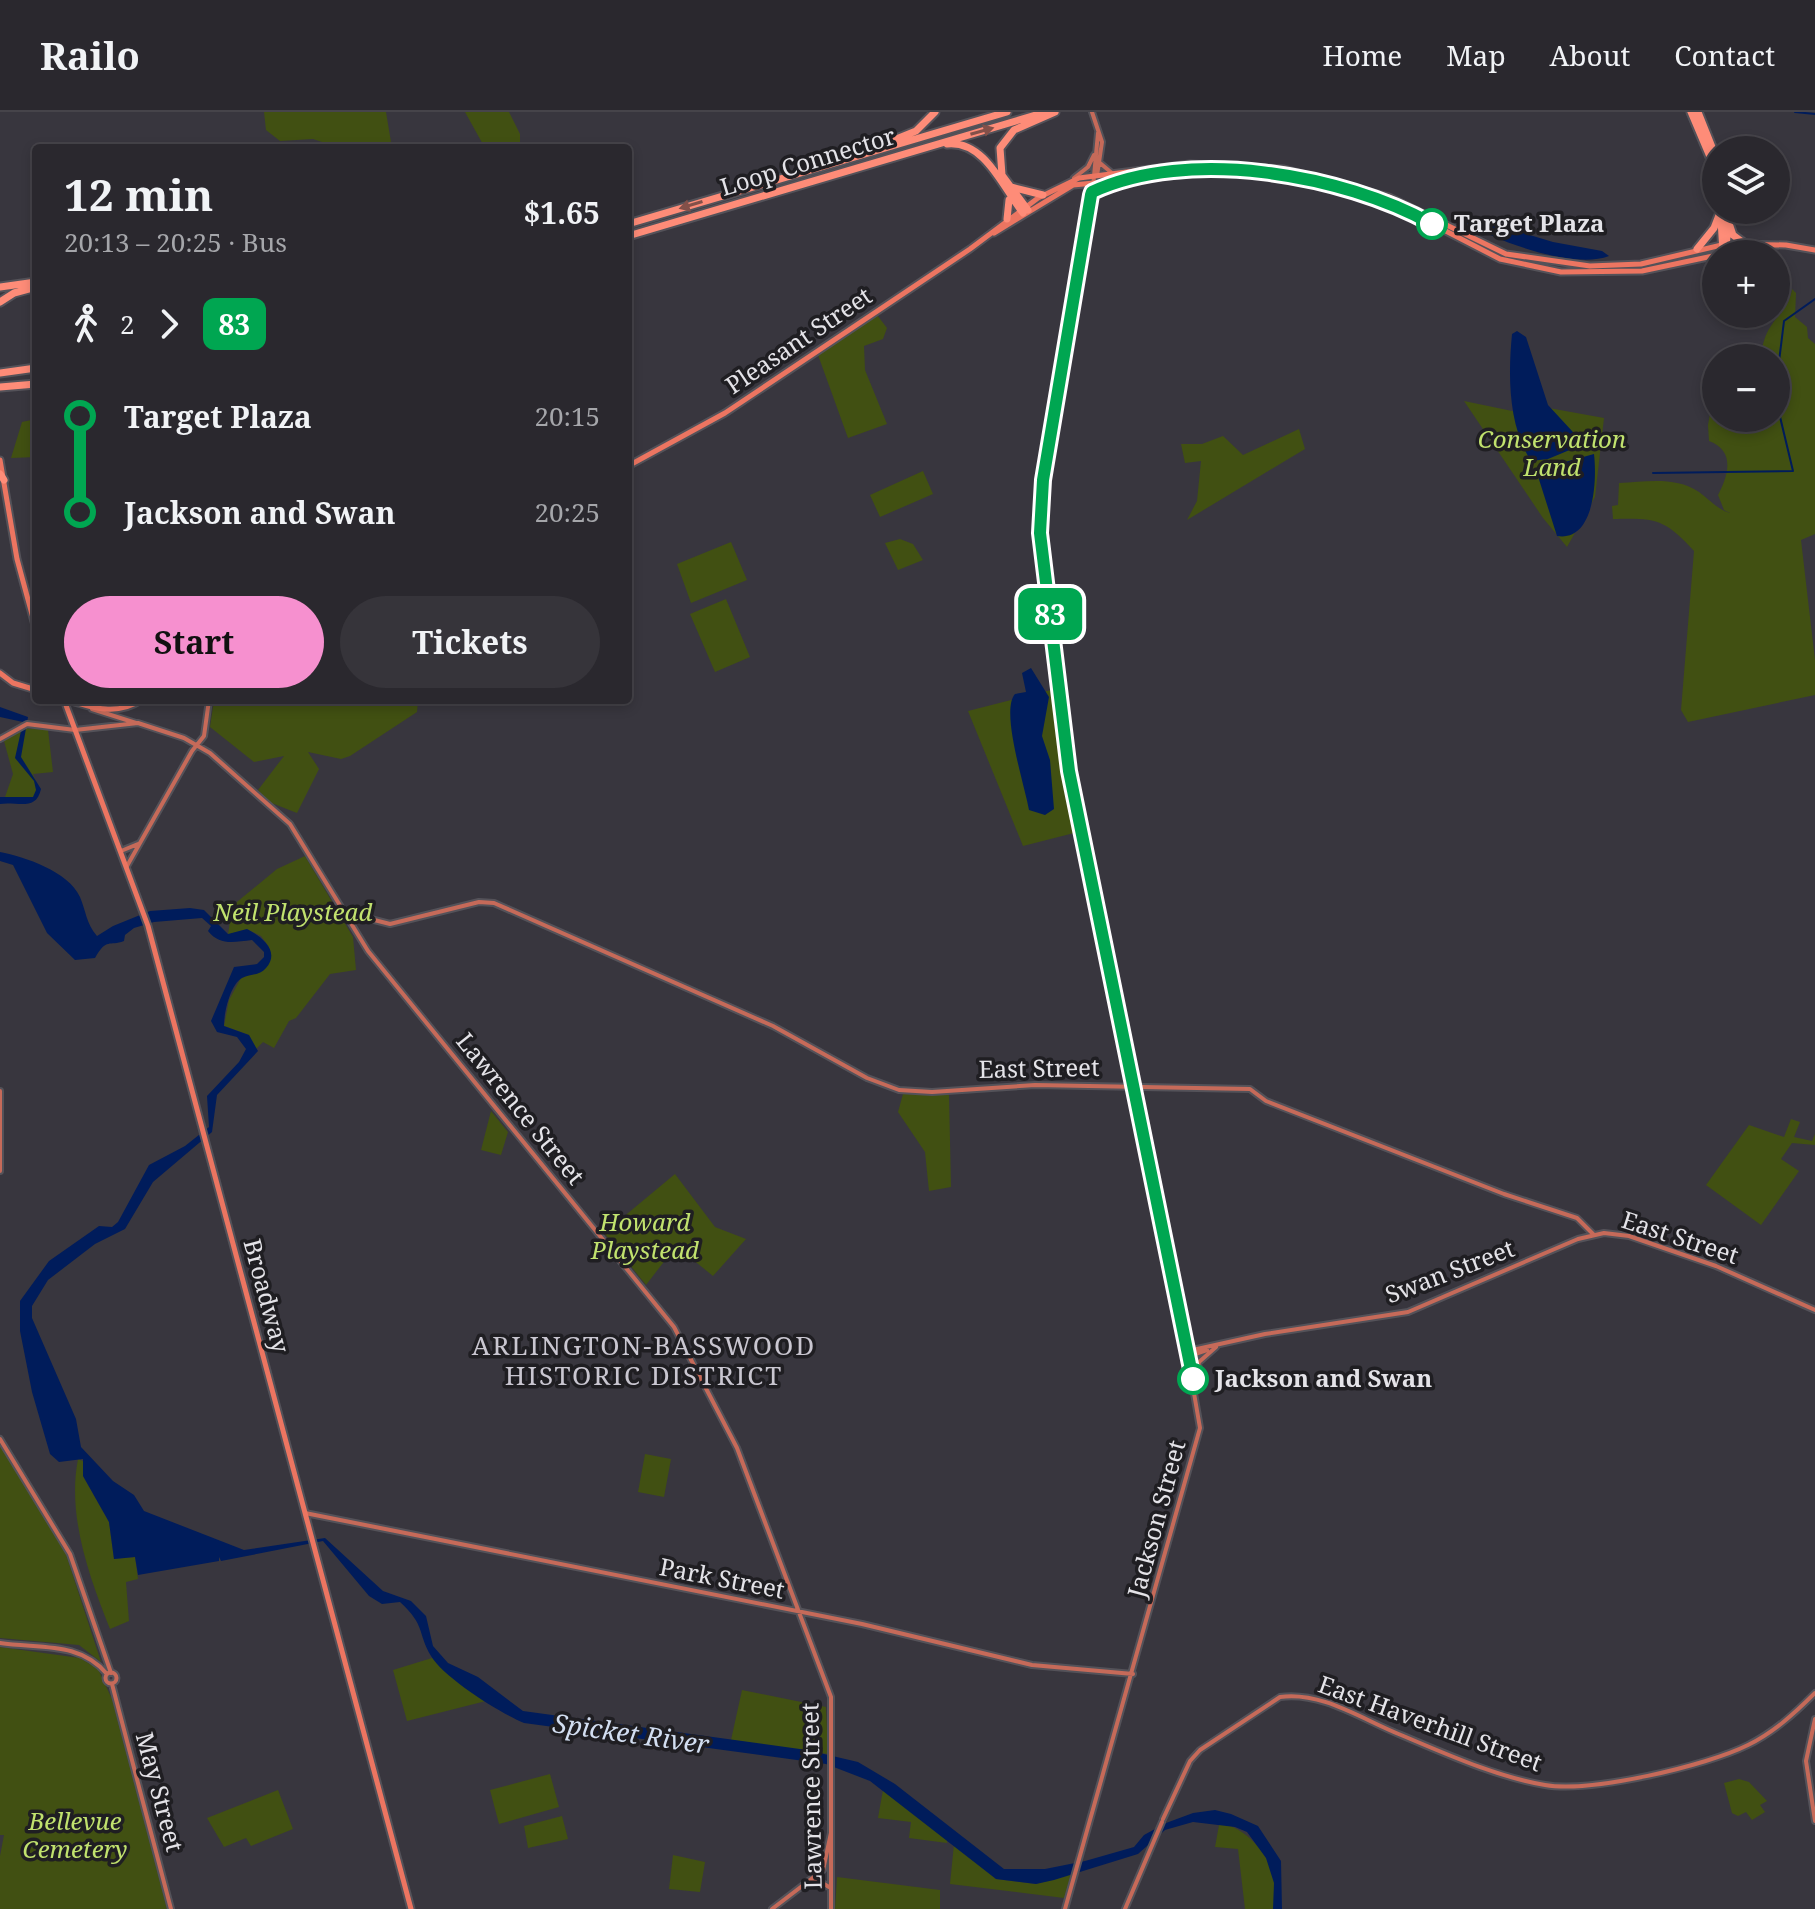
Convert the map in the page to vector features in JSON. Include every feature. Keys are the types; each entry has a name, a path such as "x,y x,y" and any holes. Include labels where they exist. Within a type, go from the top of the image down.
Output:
{"highway":[{"path":"847,158 916,131 935,112"},
{"name":"Loop Connector","path":"632,223 1007,112"},
{"name":"Loop Connector","path":"632,235 1046,112"},
{"path":"1007,219 1011,206 1009,190 999,168 1002,143 1014,130 1055,112"},
{"path":"1693,113 1705,136"},
{"path":"1693,113 1702,136"},
{"path":"917,150 948,144 966,146 991,168 1024,210"},
{"path":"1009,190 1043,195"},
{"path":"1697,249 1716,224"},
{"path":"3,286 32,284"},
{"path":"0,302 32,286"},
{"path":"0,374 32,370"},
{"path":"0,387 32,384"}],"main road":[{"path":"1092,112 1102,142 1093,185"},
{"path":"1093,185 1098,133"},
{"path":"1068,185 1088,167 1097,149"},
{"path":"1100,163 1116,178 1220,171 1294,177 1381,201 1500,259 1570,273 1642,271 1702,254"},
{"path":"1116,178 1210,164 1257,166 1318,176 1389,197 1492,249 1528,259 1612,267 1702,249"},
{"name":"Pleasant Street","path":"632,464 725,413 986,237 1043,195 1068,185 1093,185 1116,178"},
{"path":"1068,185 1093,185"},
{"name":"Pleasant Street","path":"986,237 1007,219 1068,185"},
{"name":"Jackson Street","path":"1065,1909 1198,1436 1197,1396 1068,761 1040,518 1047,451 1093,185"},
{"path":"1790,247 1815,250"},
{"path":"0,460 8,510 32,612"},
{"path":"0,516 8,510"},
{"path":"0,673 13,683 32,688"},
{"name":"Broadway","path":"69,704 75,730 148,926 411,1909"},
{"path":"78,704 138,723"},
{"path":"92,709 132,704"},
{"path":"127,866 198,745 205,731 208,704"},
{"path":"0,739 27,724 75,730 138,723"},
{"name":"Lawrence Street","path":"138,723 198,745 290,824 376,961 678,1333 737,1448 831,1697 831,1909"},
{"path":"121,851 140,842"},
{"name":"East Street","path":"343,912 390,924 479,902 494,903 773,1026 867,1078 899,1090 932,1092 1009,1085 1250,1089 1276,1105 1504,1194 1577,1218 1593,1234 1622,1234 1690,1256 1815,1310"},
{"path":"348,920 359,914"},
{"path":"0,1091 0,1171"},
{"name":"Swan Street","path":"1188,1354 1220,1344 1408,1312 1593,1234"},
{"path":"1197,1396 1195,1373 1199,1362 1220,1344"},
{"name":"May Street","path":"0,1439 70,1554 109,1673 106,1680 112,1684 171,1909"},
{"name":"Park Street","path":"305,1513 799,1612 1032,1665 1133,1674"},
{"path":"0,1643 74,1650 89,1656 109,1673"},
{"name":"East Haverhill Street","path":"1125,1909 1190,1761 1200,1750 1267,1703 1285,1696 1335,1706 1434,1748 1532,1782 1573,1786 1644,1775 1731,1753 1776,1729 1815,1693"},
{"path":"1815,1719 1806,1761 1815,1821"},
{"path":"772,1909 823,1870 831,1833"},
{"path":"809,1883 819,1881 830,1889"}],"green space":[{"path":"264,112 386,112 391,144 328,144 313,139 280,141 266,130"},
{"path":"465,112 509,112 520,134 520,144 483,144"},
{"path":"1792,289 1796,293 1795,317 1807,327 1808,338 1815,344 1815,534 1801,540 1815,660 1815,695 1688,722 1681,710 1694,551 1675,532 1659,523 1613,519 1612,506 1618,505 1619,483 1660,481 1690,487 1724,510 1718,495 1727,472 1726,457 1718,445 1709,441 1708,432 1790,432 1790,344 1763,344 1769,329 1790,328"},
{"path":"877,315 887,328 883,339 864,346 865,370 887,424 848,438 818,355"},
{"name":"Conservation Land","path":"1544,396 1549,408 1604,418 1595,497 1567,547 1543,518 1464,401 1517,412"},
{"path":"32,420 32,457 11,458 22,422"},
{"path":"1299,429 1305,449 1187,520 1197,501 1201,461 1185,463 1181,444 1202,444 1223,436 1243,455"},
{"path":"923,471 933,494 880,517 870,495"},
{"path":"900,539 913,544 923,560 898,570 885,543"},
{"path":"731,542 747,580 691,603 677,564"},
{"path":"726,599 750,657 715,672 690,614"},
{"path":"1055,689 1078,832 1023,846 968,711"},
{"path":"213,704 418,704 417,712 350,756 341,759 308,752 319,769 297,813 269,802 258,790 284,756 254,762 210,727"},
{"path":"22,728 48,730 53,772 33,774 39,789 33,800 5,797 13,774 4,741"},
{"name":"Neil Playstead","path":"305,856 353,937 356,970 330,974 296,1018 289,1021 274,1048 263,1042 256,1049 249,1035 224,1026 229,1000 241,978 265,969 269,947 261,936 247,929 228,935 232,906 277,869"},
{"path":"903,1094 949,1095 951,1187 929,1191 925,1152 898,1112"},
{"path":"491,1111 508,1132 501,1155 481,1150"},
{"path":"1791,1119 1800,1122 1794,1137 1812,1141 1815,1134 1815,1145 1792,1143 1781,1159 1799,1171 1761,1225 1706,1185 1749,1125 1784,1137"},
{"name":"Howard Playstead","path":"675,1174 715,1227 746,1239 713,1276 676,1246 646,1285 604,1233"},
{"path":"0,1444 63,1545 101,1662 79,1645 0,1638"},
{"path":"645,1454 671,1459 664,1497 638,1492"},
{"path":"78,1459 85,1462 83,1476 109,1522 114,1559 135,1557 138,1579 126,1582 129,1621 110,1629 82,1546 75,1502"},
{"name":"Bellevue Cemetery","path":"0,1647 80,1658 98,1669 112,1699 167,1909 0,1909 0,1856 4,1835 0,1835"},
{"path":"432,1658 486,1701 407,1721 393,1670"},
{"path":"742,1690 826,1707 828,1754 731,1740"},
{"path":"550,1774 559,1807 499,1824 490,1790"},
{"path":"1739,1779 1749,1782 1767,1801 1760,1805 1765,1812 1752,1820 1746,1812 1738,1816 1732,1813 1724,1783"},
{"path":"278,1790 293,1829 251,1846 246,1838 224,1847 207,1818"},
{"path":"883,1790 947,1839 947,1843 909,1838 911,1822 878,1818"},
{"path":"562,1816 568,1839 528,1848 524,1826"},
{"path":"1224,1824 1257,1845 1272,1869 1276,1896 1273,1909 1245,1909 1238,1849 1215,1847 1219,1825"},
{"path":"954,1844 996,1879 1036,1884 1071,1874 1064,1898 950,1884"},
{"path":"673,1855 705,1862 700,1892 669,1889"},
{"path":"837,1877 940,1890 940,1909 835,1909"}],"water":[{"path":"1464,215 1553,242 1602,251 1609,256 1576,259 1535,251 1465,222"},
{"path":"1517,331 1526,337 1548,405 1584,444 1548,459 1531,461 1523,447 1514,416 1510,366 1512,334"},
{"path":"1594,454 1594,493 1586,519 1570,535 1557,536 1536,470"},
{"path":"1031,668 1049,697 1042,736 1050,760 1054,809 1045,815 1029,810 1010,716 1015,694 1026,692 1022,673"},
{"path":"0,707 28,717 21,757 41,789 35,801 30,803 0,804 0,797 33,797 36,790 34,781 15,758 23,722 0,717"},
{"name":"Spicket River","path":"0,852 33,862 66,880 80,897 88,922 97,936 150,911 190,908 204,910 228,934 247,929 263,940 270,950 270,962 266,968 242,978 228,1000 224,1026 249,1035 258,1051 217,1095 212,1132 153,1182 125,1229 95,1244 48,1280 32,1306 32,1318 76,1419 81,1447 113,1481 134,1495 144,1511 244,1550 325,1538 383,1591 411,1601 426,1616 433,1646 448,1663 478,1677 523,1711 807,1750 858,1762 895,1784 1004,1869 1045,1869 1085,1861 1134,1847 1144,1835 1193,1813 1215,1810 1231,1814 1258,1826 1281,1861 1282,1909 1273,1909 1274,1883 1266,1858 1247,1832 1235,1827 1193,1822 1165,1830 1138,1854 1054,1880 1036,1884 996,1879 870,1781 826,1764 524,1723 487,1703 438,1665 427,1648 418,1623 408,1610 400,1602 382,1604 369,1596 323,1541 221,1561 219,1557 219,1561 138,1575 135,1557 114,1559 109,1522 83,1476 83,1459 59,1462 50,1454 32,1392 20,1331 20,1301 49,1261 99,1226 112,1227 118,1222 149,1165 185,1146 209,1127 207,1096 239,1062 246,1049 237,1037 217,1032 211,1021 234,967 257,964 264,957 264,952 252,940 228,942 217,939 208,931 211,926 202,918 154,922 134,928 125,935 124,941 105,945 95,958 75,960 47,933 13,865 0,861"}],"waterway":[{"path":"1795,112 1815,114"},
{"path":"1781,344 1784,321 1815,299"},
{"path":"1653,473 1793,471 1784,432"}],"bus line":[{"name":"83","path":"1193,1379 1069,771 1040,533 1043,480 1091,195 1115,181 1156,174 1247,172 1294,177 1357,193 1407,211 1432,224"}],"place":[{"name":"Target Plaza","path":"1432,224"},
{"name":"Jackson and Swan","path":"1193,1379"}],"district":[{"name":"ARLINGTON-BASSWOOD HISTORIC DISTRICT","path":"644,1361"}]}
